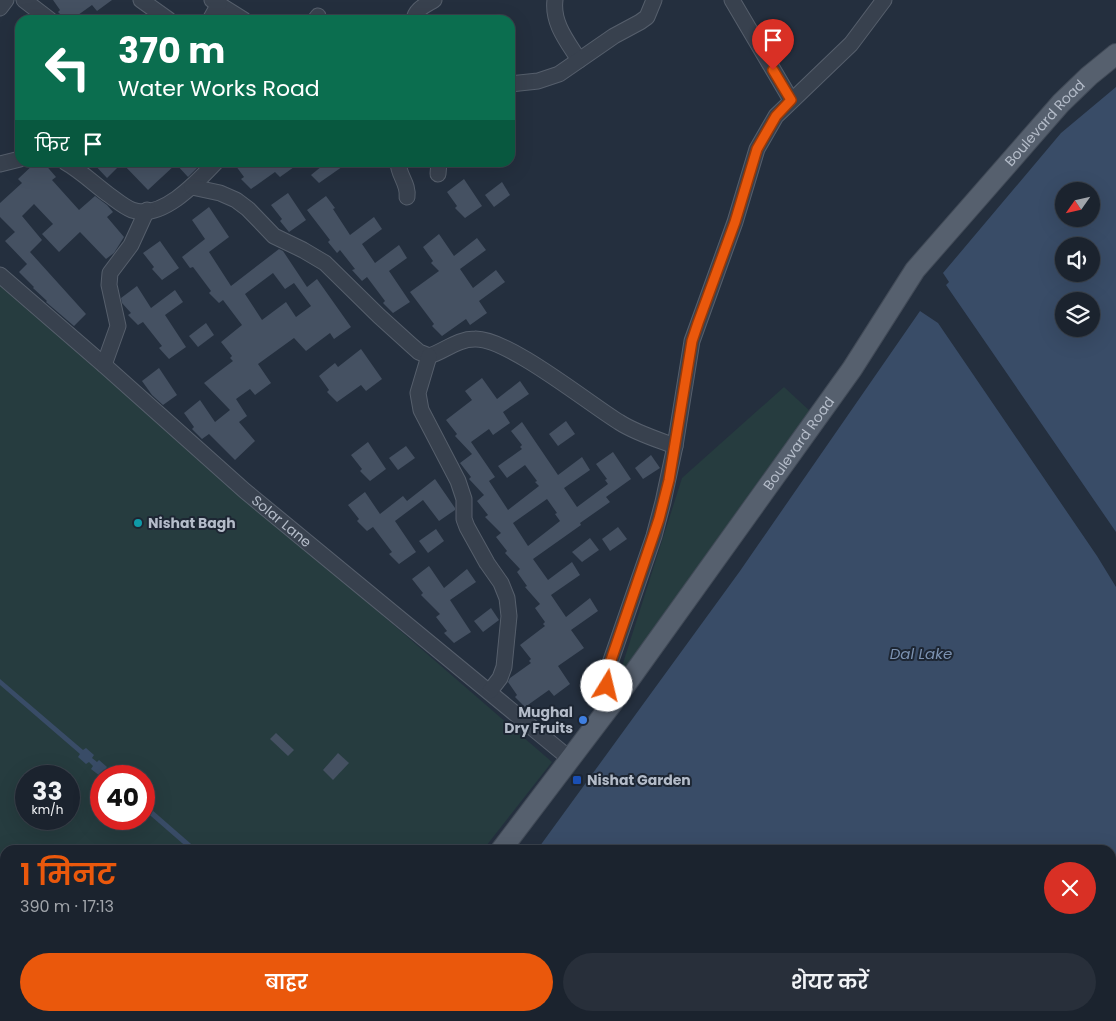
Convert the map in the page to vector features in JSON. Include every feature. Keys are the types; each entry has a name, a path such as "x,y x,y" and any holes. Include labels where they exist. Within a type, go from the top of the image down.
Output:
{"main road":[{"name":"Boulevard Road","path":"505,845 614,701 852,369 915,270 1061,103 1089,76 1116,54"}],"street":[{"path":"0,8 6,0"},
{"path":"24,0 44,15"},
{"path":"141,0 162,15"},
{"path":"414,15 434,0"},
{"path":"555,0 554,14 557,22 579,60"},
{"path":"515,83 550,78 559,74 614,36 647,17 654,0"},
{"path":"732,0 791,100"},
{"path":"614,701 607,686 609,666 654,536 669,480 692,341 735,222 757,149 776,116 851,44 884,0"},
{"path":"212,15 216,2 236,15"},
{"path":"0,164 15,160"},
{"path":"74,167 132,210 147,210 163,206 184,194 211,167"},
{"path":"399,167 408,189 407,197"},
{"path":"192,187 226,195 236,200 248,209 274,236 326,264 418,352 429,356 465,340 480,339 492,342 524,359 621,424 675,446"},
{"path":"104,365 118,326 109,285 110,273 131,245 147,210"},
{"name":"Solar Lane","path":"0,275 245,491 570,758"},
{"path":"429,356 418,392 420,410 458,481 464,499 464,519 467,527 487,563 501,583 507,598 509,616 504,667 500,678 490,691"}],"green space":[{"name":"Nishat Bagh","path":"0,284 552,762 487,845 0,845"},
{"path":"784,387 811,412 617,682 682,478"}],"water":[{"path":"1116,87 1116,532 946,285 949,282 943,273 1061,133"},
{"name":"Dal Lake","path":"920,311 938,323 1097,556 1116,587 1116,845 541,845 740,571"},
{"path":"0,679 83,750 86,748 94,755 92,758 97,762 99,760 105,765 92,765 89,762 86,764 78,757 80,754 0,685"},
{"path":"155,813 192,845 184,845 155,820"}],"building":[{"path":"53,0 112,0 97,11 92,5 78,15 61,15 58,12 60,10"},
{"path":"31,167 47,167 56,177 52,180 79,210 95,196 107,205 113,212 107,217 124,237 114,253 106,259 80,232 59,252 42,234 53,224 34,204 22,216 42,240 30,252 86,314 74,326 46,302 19,272 27,264 5,241 15,232 0,217 0,203 22,183 18,179"},
{"path":"97,167 118,167 107,178"},
{"path":"126,167 173,167 148,190"},
{"path":"179,167 198,167 188,177"},
{"path":"237,167 294,167 280,177 275,172 251,189 241,179 244,177"},
{"path":"321,167 342,167 319,183 311,175"},
{"path":"464,179 482,206 465,218 455,208 457,206 447,192"},
{"path":"502,182 510,195 494,207 485,195"},
{"path":"288,193 306,220 289,232 271,205"},
{"path":"326,196 350,235 374,217 382,229 362,244 375,263 399,245 407,258 389,271 410,302 393,313 383,303 385,301 367,277 362,281 352,270 355,269 340,250 337,253 328,242 330,240 307,210"},
{"path":"209,207 229,237 209,252 231,286 279,249 283,251 307,287 317,279 351,327 334,339 330,333 306,351 294,338 258,364 271,383 255,395 250,389 236,399 247,416 239,422 255,441 235,460 209,434 202,439 192,429 194,427 184,413 200,400 215,422 230,410 204,383 233,361 230,358 232,356 221,342 242,325 223,300 219,303 209,293 211,291 193,267 190,268 182,257 205,239 192,220","holes":["273,273 285,289 294,283 311,306 296,317 286,302 262,320 245,294"]},
{"path":"439,234 454,256 477,238 486,250 460,269 473,288 496,270 505,282 479,301 487,313 470,325 466,319 442,336 432,326 434,324 410,292 439,271 431,263 433,261 423,247"},
{"path":"160,241 179,268 162,280 152,269 154,267 143,253"},
{"path":"137,286 151,308 175,290 183,302 165,315 186,347 169,359 159,348 162,346 143,322 138,325 128,315 131,313 122,303 121,298"},
{"path":"206,323 214,335 198,347 189,336"},
{"path":"361,349 382,379 366,391 361,385 337,402 327,392 329,390 319,376 335,363 338,367"},
{"path":"159,368 177,395 163,405 152,395 142,381"},
{"path":"482,378 497,399 520,381 529,394 503,412 510,423 493,435 489,429 471,442 495,477 489,481 508,510 539,486 525,465 507,478 498,466 522,449 520,447 522,445 511,431 522,422 558,475 582,457 590,470 564,488 577,507 608,484 605,480 607,479 596,464 613,452 631,479 606,497 610,502 533,559 548,580 572,562 580,575 551,595 566,617 590,598 598,611 571,630 584,648 558,666 570,684 554,696 549,690 525,707 515,697 517,695 508,682 510,678 531,663 529,661 531,659 520,645 545,626 543,624 545,622 535,608 540,604 525,587 527,586 517,572 520,569 505,553 507,551 496,537 501,533 485,517 488,515 477,501 484,495 469,479 471,477 460,463 472,454 455,436 457,434 446,420 472,400 465,391","holes":["547,499 557,513 555,514 560,521 528,546 513,523"]},
{"path":"566,421 575,434 558,446 549,434"},
{"path":"368,442 386,469 370,481 360,471 362,469 351,455"},
{"path":"406,446 415,458 398,470 389,458"},
{"path":"651,455 660,468 643,479 635,468"},
{"path":"435,479 455,510 439,521 423,500 395,521 416,552 399,564 389,554 392,552 373,527 367,531 357,521 359,519 348,505 365,492 380,514 403,496 407,501"},
{"path":"618,527 627,539 610,551 602,539"},
{"path":"436,529 444,541 428,553 419,541"},
{"path":"590,538 599,550 582,562 572,552"},
{"path":"429,566 444,588 467,569 476,582 450,600 471,632 454,643 444,633 447,631 436,617 440,614 421,595 423,593 412,579"},
{"path":"491,608 499,620 483,632 474,621"},
{"path":"276,733 294,750 288,756 270,739"},
{"path":"338,753 349,763 333,780 323,770"}],"place":[{"name":"Nishat Bagh","path":"138,523"},
{"name":"Mughal Dry Fruits","path":"583,720"},
{"name":"Nishat Garden","path":"577,780"}],"route":[{"path":"607,686 609,666 654,536 669,480 692,341 735,222 757,149 776,116 791,100 773,70"}]}
